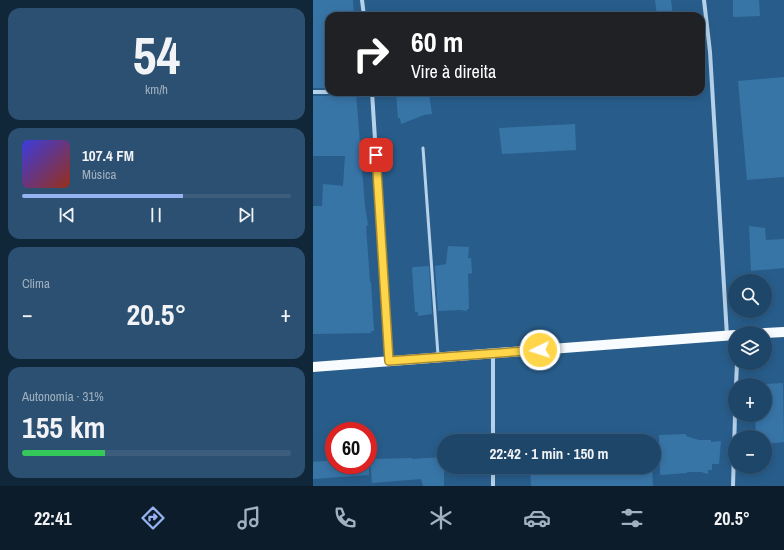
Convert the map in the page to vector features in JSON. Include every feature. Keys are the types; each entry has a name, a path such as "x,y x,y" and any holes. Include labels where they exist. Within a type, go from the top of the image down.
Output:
{"main road":[{"path":"772,333 784,332"},
{"path":"313,367 728,336"}],"street":[{"path":"362,0 364,12"},
{"path":"704,0 710,52 730,326"},
{"path":"313,92 325,92"},
{"path":"372,96 389,361"},
{"path":"493,353 493,434"},
{"path":"733,486 735,422"},
{"path":"493,474 493,486"}],"lane":[{"path":"423,148 438,357"}],"building":[{"path":"313,0 353,0 354,12 325,12 325,88 313,88"},
{"path":"655,0 671,0 672,12 656,12"},
{"path":"733,0 759,0 760,16 733,17"},
{"path":"784,77 784,177 747,180 738,81"},
{"path":"313,96 356,96 365,206 368,225 366,226 374,331 371,331 371,333 313,334 313,206 322,206 323,184 343,186 345,156 313,156"},
{"path":"396,96 430,96 432,114 424,115 401,124 400,118 398,118"},
{"path":"575,124 576,150 502,154 499,128"},
{"path":"749,226 765,228 766,240 784,239 784,268 751,271"},
{"path":"448,246 469,247 468,258 471,258 472,273 468,274 469,309 467,309 467,311 438,311 435,266 446,264"},
{"path":"429,266 432,314 418,316 418,312 415,312 412,269 413,267"},
{"path":"783,383 784,442 772,443 772,430 756,430 755,422 772,422 772,384"},
{"path":"686,434 686,436 699,440 711,440 711,442 721,441 719,464 712,464 712,470 708,470 708,474 701,472 687,472 660,475 661,435"},
{"path":"437,457 437,474 444,474 444,486 423,486 421,479 372,483 371,474 377,474 377,459"},
{"path":"325,461 325,474 369,475 313,479 313,462"},
{"path":"530,474 652,474 653,486 531,486"}],"route":[{"path":"376,155 389,361 540,350"}]}
